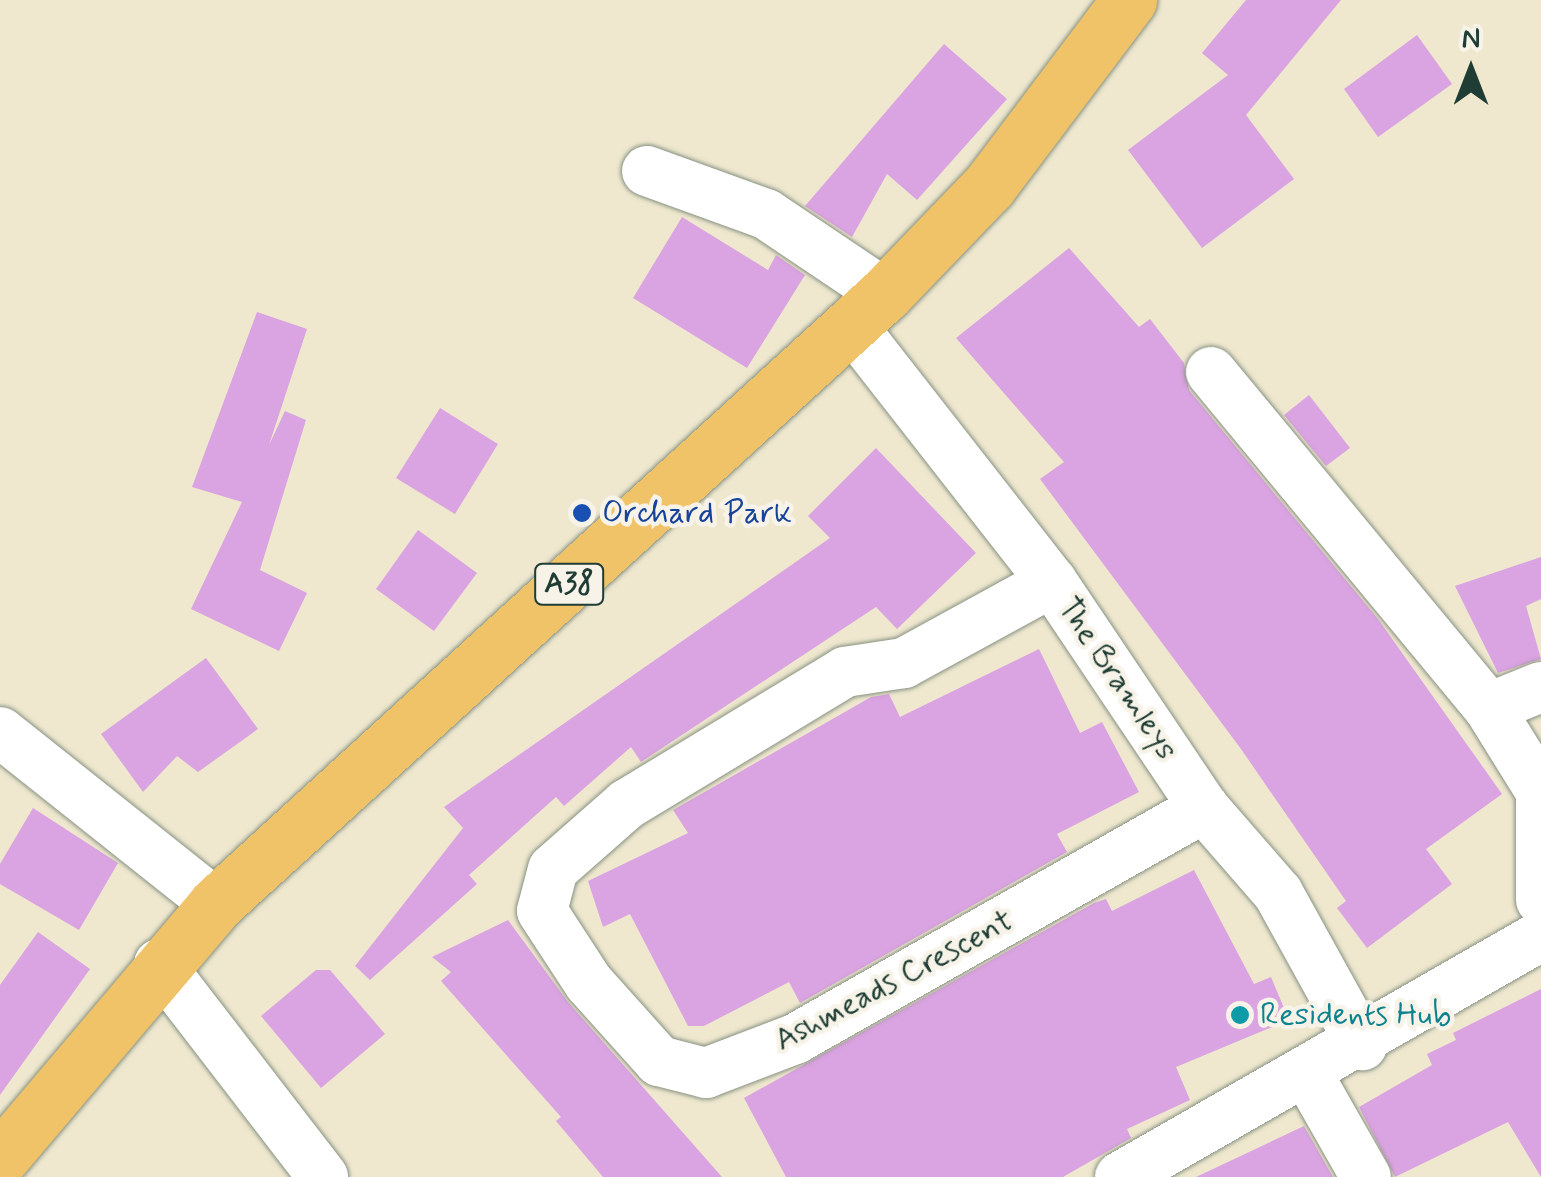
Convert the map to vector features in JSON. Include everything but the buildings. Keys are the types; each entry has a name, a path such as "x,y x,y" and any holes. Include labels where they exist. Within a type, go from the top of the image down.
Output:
{"main road":[{"name":"A38","path":"0,1159 159,964 216,904 869,310 989,186 1129,0"}],"street":[{"name":"The Bramleys","path":"647,170 766,214 869,310 1204,808 1278,893 1362,1045"},
{"path":"1210,372 1489,708 1541,793 1541,900"},
{"name":"Ashmeads Crescent","path":"1052,582 904,663 845,672 612,817 553,869 542,912 589,983 659,1061 706,1073 794,1039 1204,808"},
{"path":"1489,708 1541,688"},
{"path":"0,732 216,904"},
{"path":"1120,1177 1362,1045 1541,936"},
{"path":"159,964 323,1177"},
{"path":"1308,1075 1366,1177"}],"place":[{"name":"Orchard Park","path":"582,513"},
{"name":"Residents Hub","path":"1240,1015"}]}
